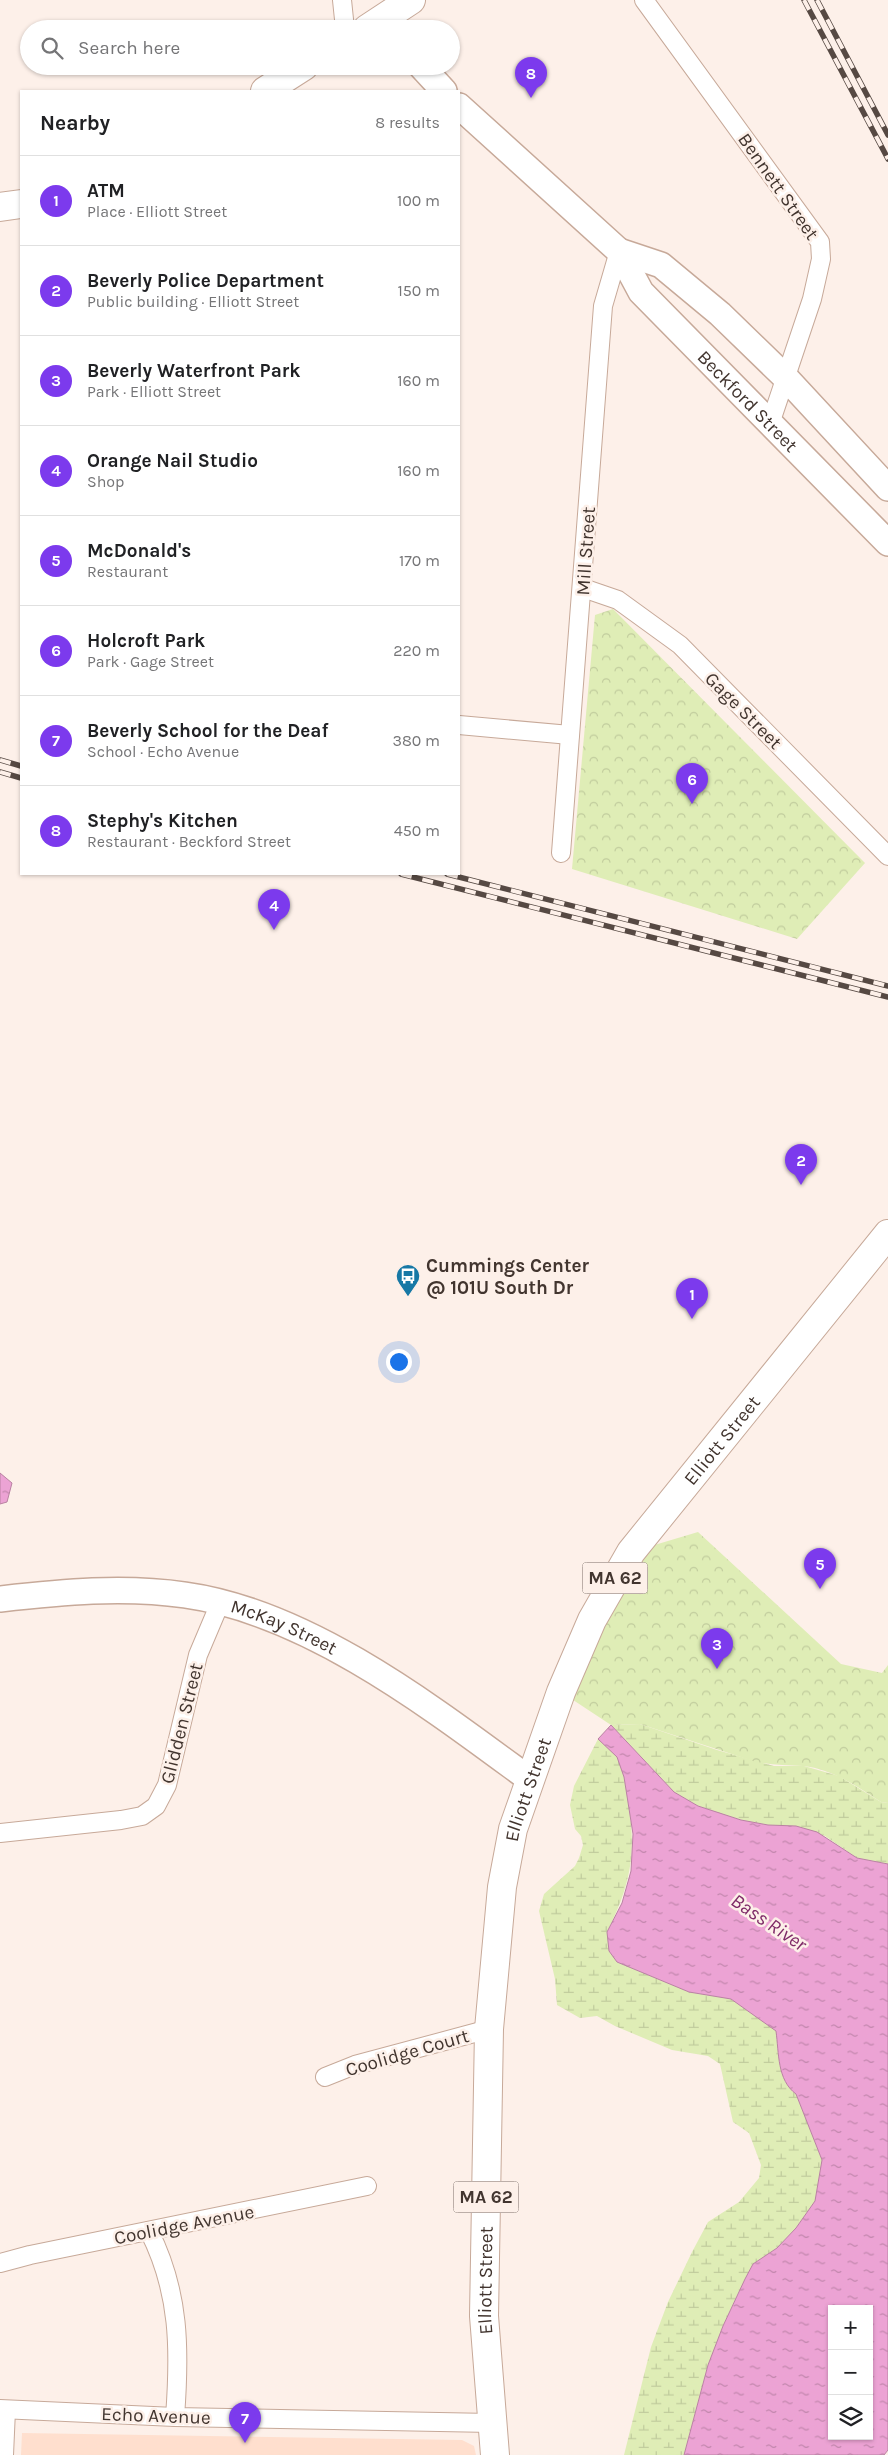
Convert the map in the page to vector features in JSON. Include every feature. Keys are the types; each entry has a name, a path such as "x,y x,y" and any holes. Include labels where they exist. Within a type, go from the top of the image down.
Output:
{"main road":[{"path":"385,20 411,0"},
{"path":"267,90 290,75"},
{"path":"0,207 20,204"},
{"name":"Elliott Street","path":"495,2455 484,2316 489,2028 502,1887 513,1828 529,1779 574,1659 609,1587 631,1552 888,1234"}],"street":[{"path":"342,0 345,20"},
{"name":"Bennett Street","path":"644,0 820,242 821,259 818,276 770,424"},
{"path":"429,75 443,90"},
{"name":"Beckford Street","path":"460,107 619,251 641,292 888,544"},
{"name":"Beckford Street","path":"619,251 661,265 720,314 786,378 888,488"},
{"name":"Mill Street","path":"561,853 583,588 603,306 619,251"},
{"name":"Gage Street","path":"583,588 618,600 680,645 888,856"},
{"path":"460,725 570,735"},
{"name":"McKay Street","path":"0,1599 63,1592 134,1590 186,1595 241,1608 294,1627 354,1661 439,1713 529,1779"},
{"name":"Glidden Street","path":"0,1833 121,1820 142,1816 156,1806 167,1785 198,1655 220,1603"},
{"name":"Coolidge Court","path":"325,2077 355,2065 489,2028"},
{"name":"Coolidge Avenue","path":"0,2263 367,2186"},
{"path":"149,2231 158,2248 176,2320 179,2360 175,2417"},
{"path":"3,2409 4,2455"},
{"name":"Echo Avenue","path":"3,2409 175,2417 492,2423"}],"shaded area":[{"path":"22,2433 462,2440 474,2446 476,2455 21,2455"}],"green space":[{"path":"613,609 865,863 797,939 572,869 595,615"},
{"path":"698,1532 841,1664 882,1673 888,1665 888,1803 881,1802 834,1774 814,1768 756,1762 640,1724 611,1725 561,1692 631,1552"},
{"path":"640,1724 717,1750 774,1766 804,1766 839,1776 881,1802 888,1803 888,1864 857,1858 825,1836 796,1826 768,1825 741,1820 698,1806 674,1792 611,1725"},
{"path":"598,1739 616,1755 622,1766 632,1833 632,1849 627,1881 607,1932 617,1962 689,1992 731,1999 776,2031 782,2074 785,2081 796,2094 822,2160 815,2201 796,2228 777,2248 753,2264 723,2326 708,2365 684,2455 624,2455 651,2347 668,2302 708,2222 739,2202 759,2178 761,2165 749,2133 733,2122 720,2064 708,2056 672,2050 615,2026 597,2016 580,2018 557,2005 555,1979 539,1911 544,1894 575,1866 579,1858 583,1845 581,1836 575,1829 570,1805 574,1786"}],"water":[{"path":"0,1473 12,1483 7,1502 0,1504"},
{"name":"Bass River","path":"611,1725 674,1792 698,1806 741,1820 768,1825 796,1826 817,1832 857,1858 888,1864 888,2450 884,2455 684,2455 708,2365 723,2326 753,2264 777,2248 796,2228 815,2201 822,2160 796,2094 785,2081 782,2074 776,2031 731,1999 689,1992 617,1962 609,1951 607,1932 622,1903 631,1871 633,1834 624,1777 617,1757 598,1739"}],"railway":[{"path":"804,0 888,159"},
{"path":"817,0 888,135"},
{"path":"0,760 20,766"},
{"path":"0,772 20,778"},
{"path":"405,875 888,997"},
{"path":"451,875 888,986"}],"place":[{"name":"Stephy's Kitchen","path":"531,98"},
{"name":"Holcroft Park","path":"692,804"},
{"name":"Orange Nail Studio","path":"274,930"},
{"name":"Beverly Police Department","path":"801,1185"},
{"name":"Cummings Center @ 101U South Dr","path":"408,1297"},
{"name":"ATM","path":"692,1319"},
{"name":"McDonald's","path":"820,1589"},
{"name":"Beverly Waterfront Park","path":"717,1669"},
{"name":"Beverly School for the Deaf","path":"245,2443"}]}
